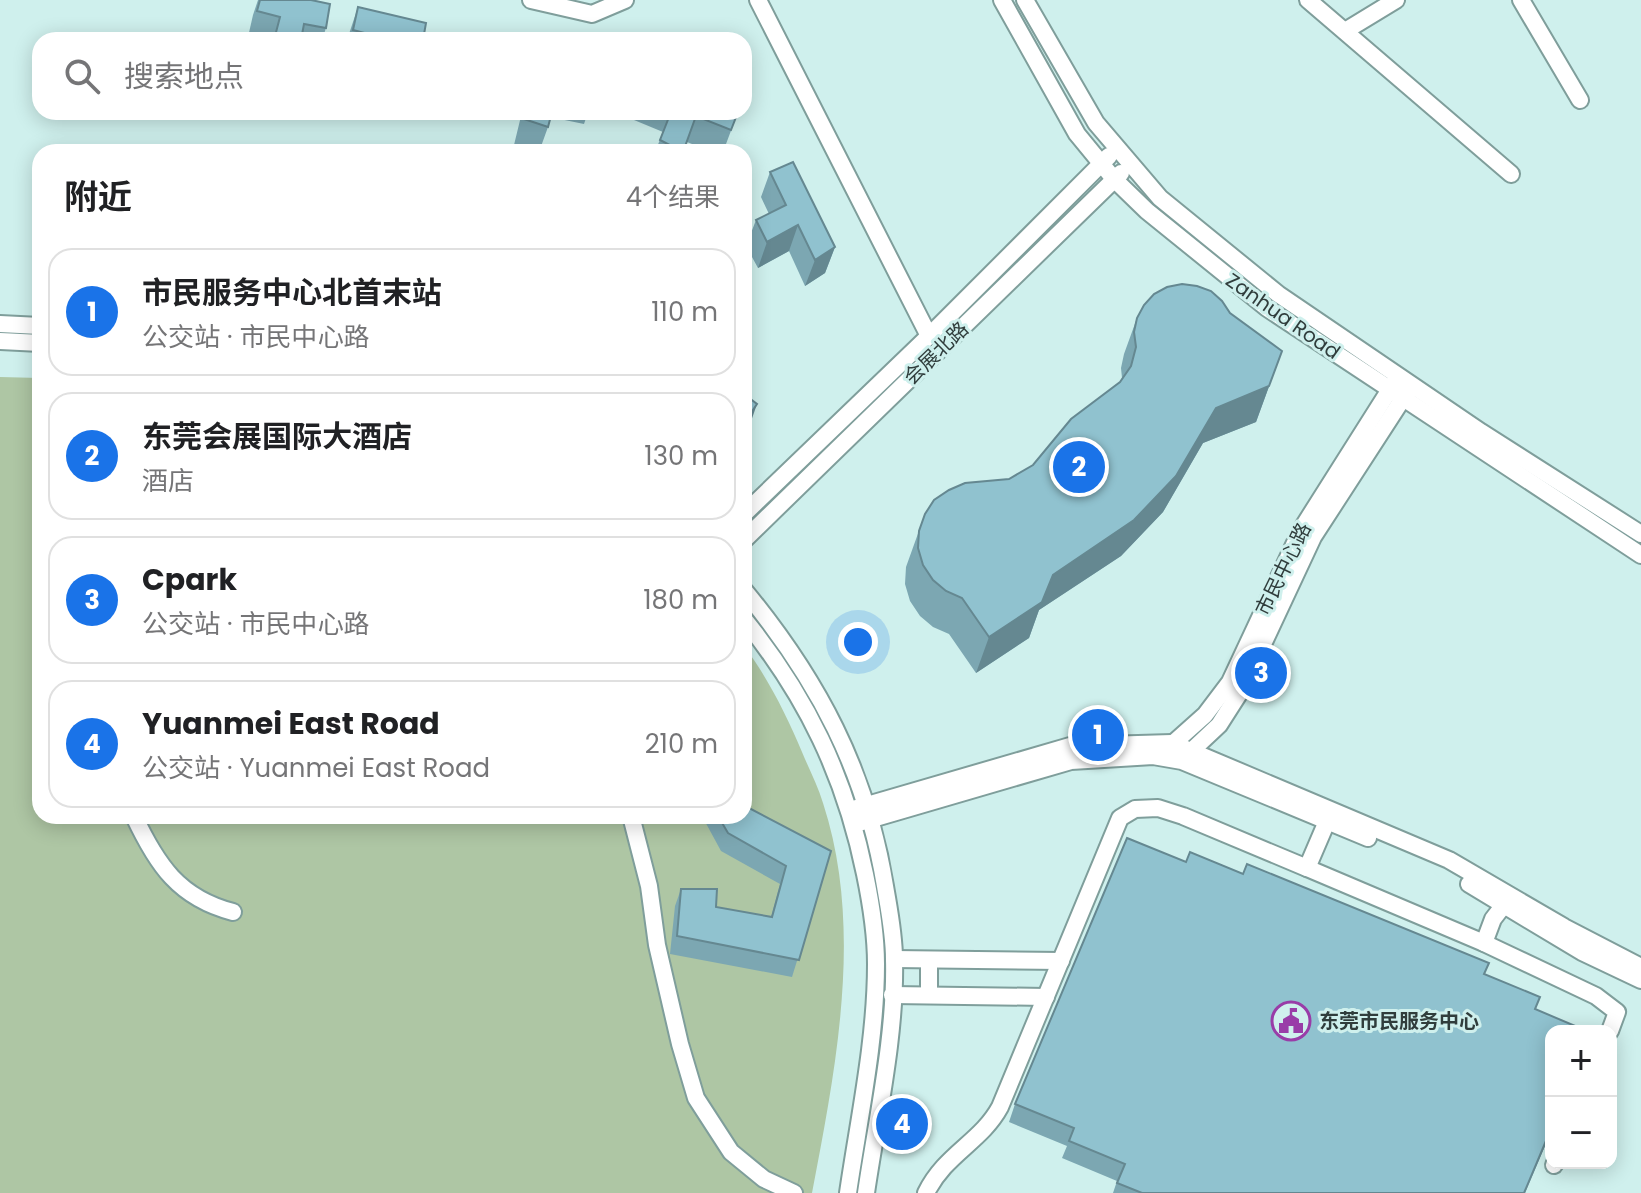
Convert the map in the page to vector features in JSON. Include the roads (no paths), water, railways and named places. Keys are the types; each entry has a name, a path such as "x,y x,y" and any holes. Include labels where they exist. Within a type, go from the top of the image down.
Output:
{"street":[{"path":"531,0 592,14 625,0"},
{"path":"758,0 929,336"},
{"name":"Zanhua Road","path":"1002,0 1077,134 1114,179 1198,254 1267,308 1641,555"},
{"name":"Zanhua Road","path":"1025,0 1082,100 1116,149 1160,198 1278,294 1641,534"},
{"path":"1308,0 1511,174"},
{"path":"1345,31 1396,0"},
{"path":"1521,0 1580,100"},
{"name":"会展北路","path":"752,506 929,336 1116,149"},
{"name":"会展北路","path":"752,532 1129,165"},
{"path":"0,324 32,326"},
{"path":"0,341 32,343"},
{"name":"市民中心路","path":"1167,750 1205,715 1230,682 1301,530 1406,380"},
{"name":"市民中心路","path":"1187,755 1219,725 1242,689 1313,537 1396,395"},
{"path":"752,600 778,631 828,711 855,769 870,812 888,905 894,959 889,1035 866,1193"},
{"path":"752,630 794,687 818,730 852,817 873,923 876,963 871,1033 848,1193"},
{"path":"852,817 1070,746 1167,750 1187,755 1329,816 1449,860 1582,952 1641,980"},
{"path":"926,1193 943,1164 994,1117 1120,818 1125,813 1146,807 1183,816 1484,943 1596,996 1617,1012 1612,1025"},
{"path":"1307,868 1329,816"},
{"path":"138,824 165,870 185,891 207,905 233,912"},
{"path":"633,824 649,886 660,959 696,1098 731,1152 764,1179 794,1193"},
{"path":"1484,943 1493,919 1508,900"},
{"path":"1508,900 1641,967"},
{"path":"894,959 1061,961"},
{"path":"929,960 929,995"},
{"path":"892,995 1046,997"}],"place":[{"name":"东莞会展国际大酒店","path":"1079,467"},
{"name":"Cpark","path":"1261,673"},
{"name":"市民服务中心北首末站","path":"1098,735"},
{"name":"东莞市民服务中心","path":"1291,1021"},
{"name":"Yuanmei East Road","path":"902,1124"}]}
